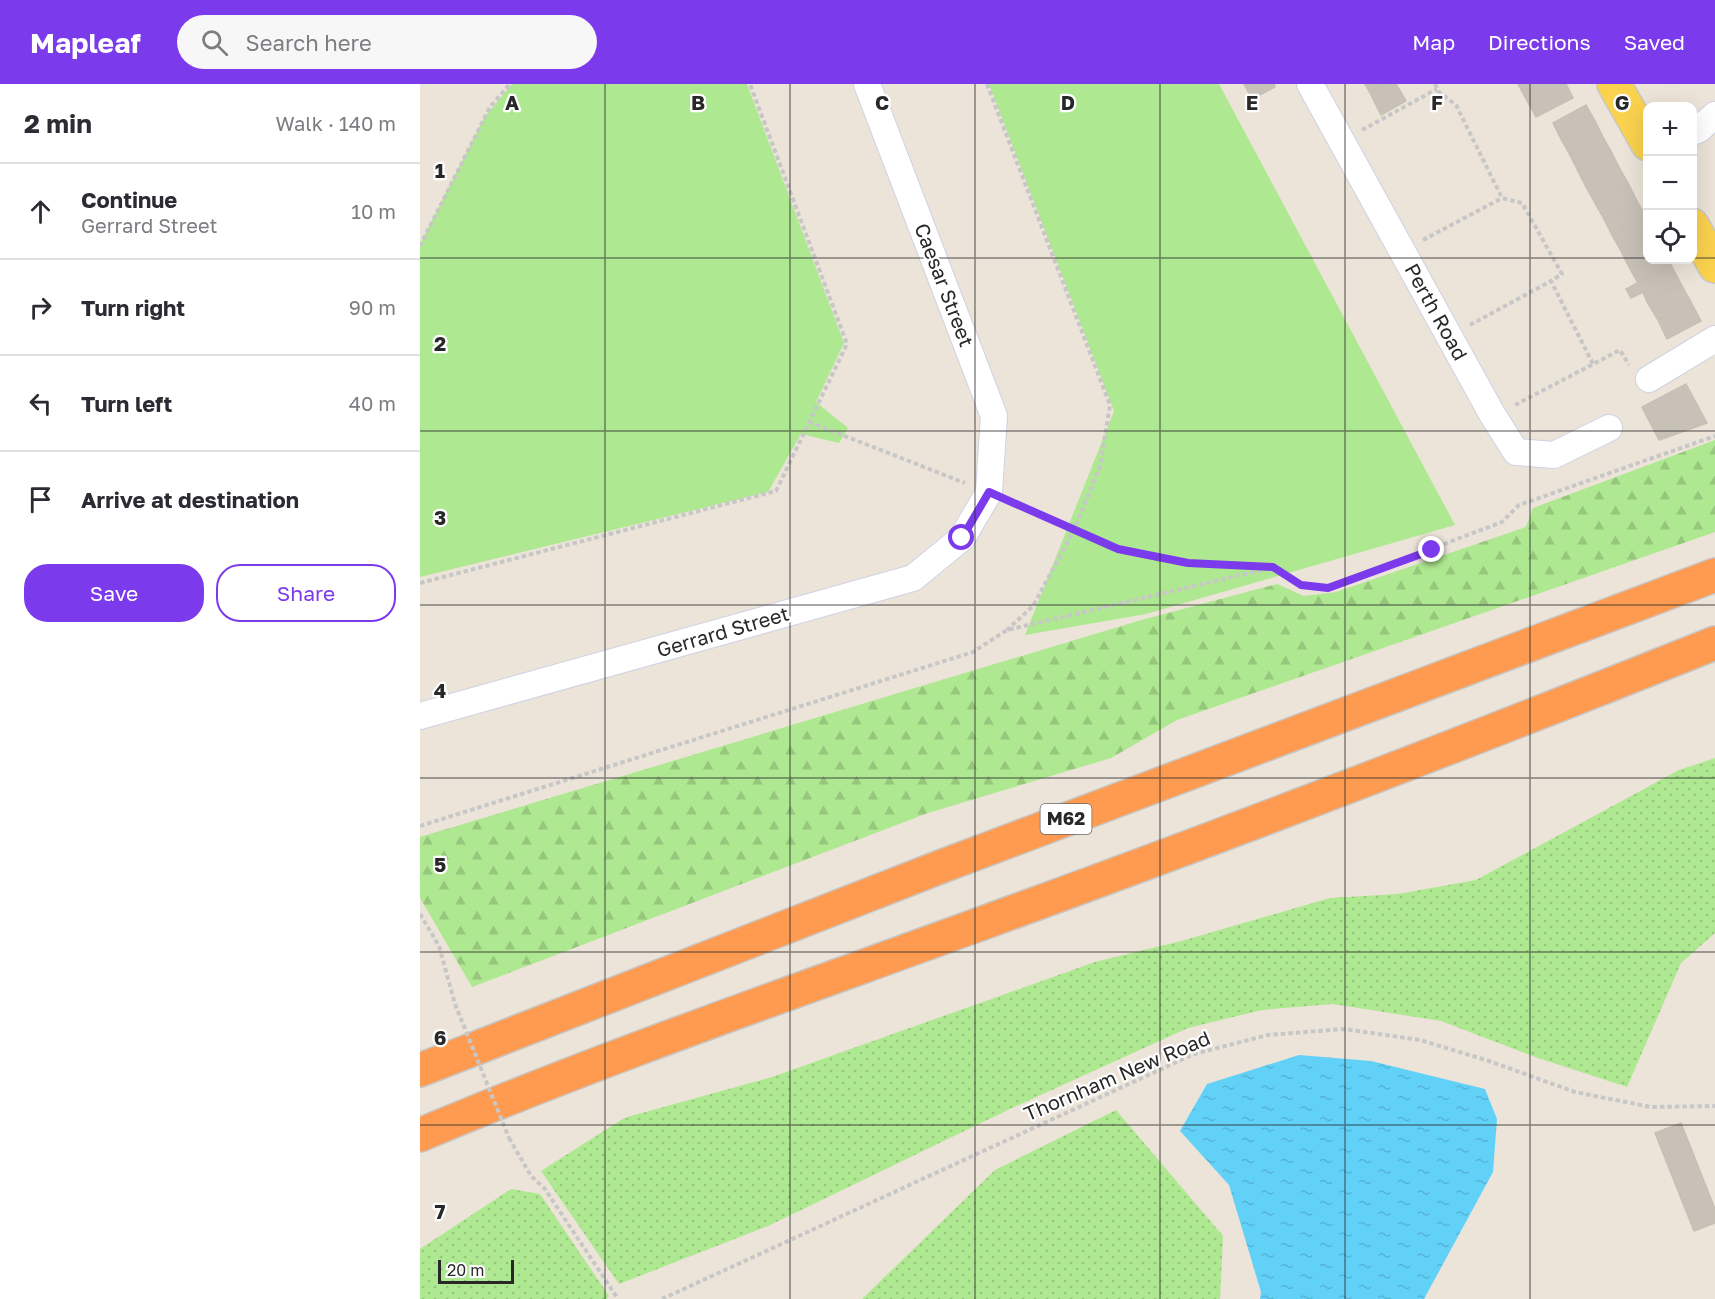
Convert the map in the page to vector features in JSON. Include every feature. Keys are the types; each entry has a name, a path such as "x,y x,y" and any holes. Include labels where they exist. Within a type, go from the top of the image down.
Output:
{"highway":[{"name":"M62","path":"420,1070 940,867 1715,575"},
{"path":"420,1135 705,1024 1265,819 1715,643"}],"main road":[{"path":"1614,84 1643,137"},
{"path":"1697,234 1715,266"}],"street":[{"name":"Caesar Street","path":"867,84 994,416 989,492"},
{"name":"Perth Road","path":"1310,84 1493,416 1516,452 1554,455 1608,428"},
{"path":"1697,130 1715,116"},
{"path":"1649,379 1715,339"},
{"name":"Gerrard Street","path":"420,716 913,578 962,538 989,492"}],"path":[{"path":"420,246 490,107 510,84"},
{"path":"420,583 776,491 848,344 750,84"},
{"path":"420,826 973,652 1007,630 1033,606 1074,530 1100,466 1110,405 987,84"},
{"path":"1341,141 1436,86 1456,105 1502,198"},
{"path":"1402,252 1502,198 1522,203 1562,274 1449,337"},
{"path":"1551,281 1593,364"},
{"path":"1493,416 1620,350"},
{"path":"809,423 989,492 1118,549 1188,563 1273,567 1301,585 1328,588 1502,522 1519,505 1715,435"},
{"path":"1007,630 1273,567"},
{"path":"420,914 439,946 455,1004 509,1138 531,1176 545,1189 618,1299"},
{"name":"Thornham New Road","path":"662,1299 1194,1054 1268,1035 1344,1029 1420,1040 1489,1061 1575,1092 1651,1107 1715,1106"}],"green space":[{"path":"512,84 747,84 844,343 816,402 848,428 839,443 801,434 768,492 420,577 420,244 484,118"},
{"path":"989,84 1219,84 1455,525 1146,614 1025,635 1114,411"},
{"path":"1715,440 1715,532 1177,720 1111,758 928,813 472,987 420,898 420,837 1138,621 1277,584 1304,596 1336,592 1526,527 1533,508"},
{"path":"1715,758 1715,933 1681,963 1627,1087 1535,1057 1441,1021 1333,1004 1262,1010 1188,1028 1012,1108 768,1226 619,1284 541,1171 624,1118 772,1077 1095,962 1185,940 1330,898 1398,894 1476,880 1679,770"},
{"path":"1116,1110 1223,1236 1220,1299 862,1299 995,1170"},
{"path":"511,1189 540,1194 609,1296 607,1299 420,1299 420,1249"}],"water":[{"path":"1299,1055 1371,1061 1485,1089 1497,1119 1493,1172 1424,1299 1260,1299 1261,1292 1229,1185 1180,1131 1207,1084"}],"building":[{"path":"1244,84 1274,84 1275,87 1252,99"},
{"path":"1365,84 1382,84 1369,91"},
{"path":"1382,84 1396,84 1406,101 1381,115 1369,91"},
{"path":"1518,84 1566,84 1573,98 1536,117"},
{"path":"1586,105 1595,121 1561,139 1553,123"},
{"path":"1595,121 1603,137 1570,155 1561,139"},
{"path":"1603,137 1612,153 1578,171 1570,155"},
{"path":"1612,153 1620,169 1586,187 1578,171"},
{"path":"1620,169 1629,185 1595,203 1586,187"},
{"path":"1629,185 1637,201 1604,219 1595,203"},
{"path":"1637,201 1643,212 1643,219 1612,235 1604,219"},
{"path":"1643,219 1643,240 1621,251 1612,235"},
{"path":"1643,240 1643,260 1629,267 1621,251"},
{"path":"1643,260 1643,264 1671,265 1638,283 1629,267"},
{"path":"1671,265 1681,284 1647,302 1643,292 1631,298 1626,289"},
{"path":"1681,284 1691,302 1658,320 1647,302"},
{"path":"1691,302 1701,321 1667,339 1658,320"},
{"path":"1686,384 1707,423 1659,440 1642,407"},
{"path":"1681,1123 1715,1209 1715,1223 1694,1231 1655,1133"}],"route":[{"path":"962,538 989,492 1118,549 1188,563 1273,567 1301,585 1328,588 1432,550"}]}
